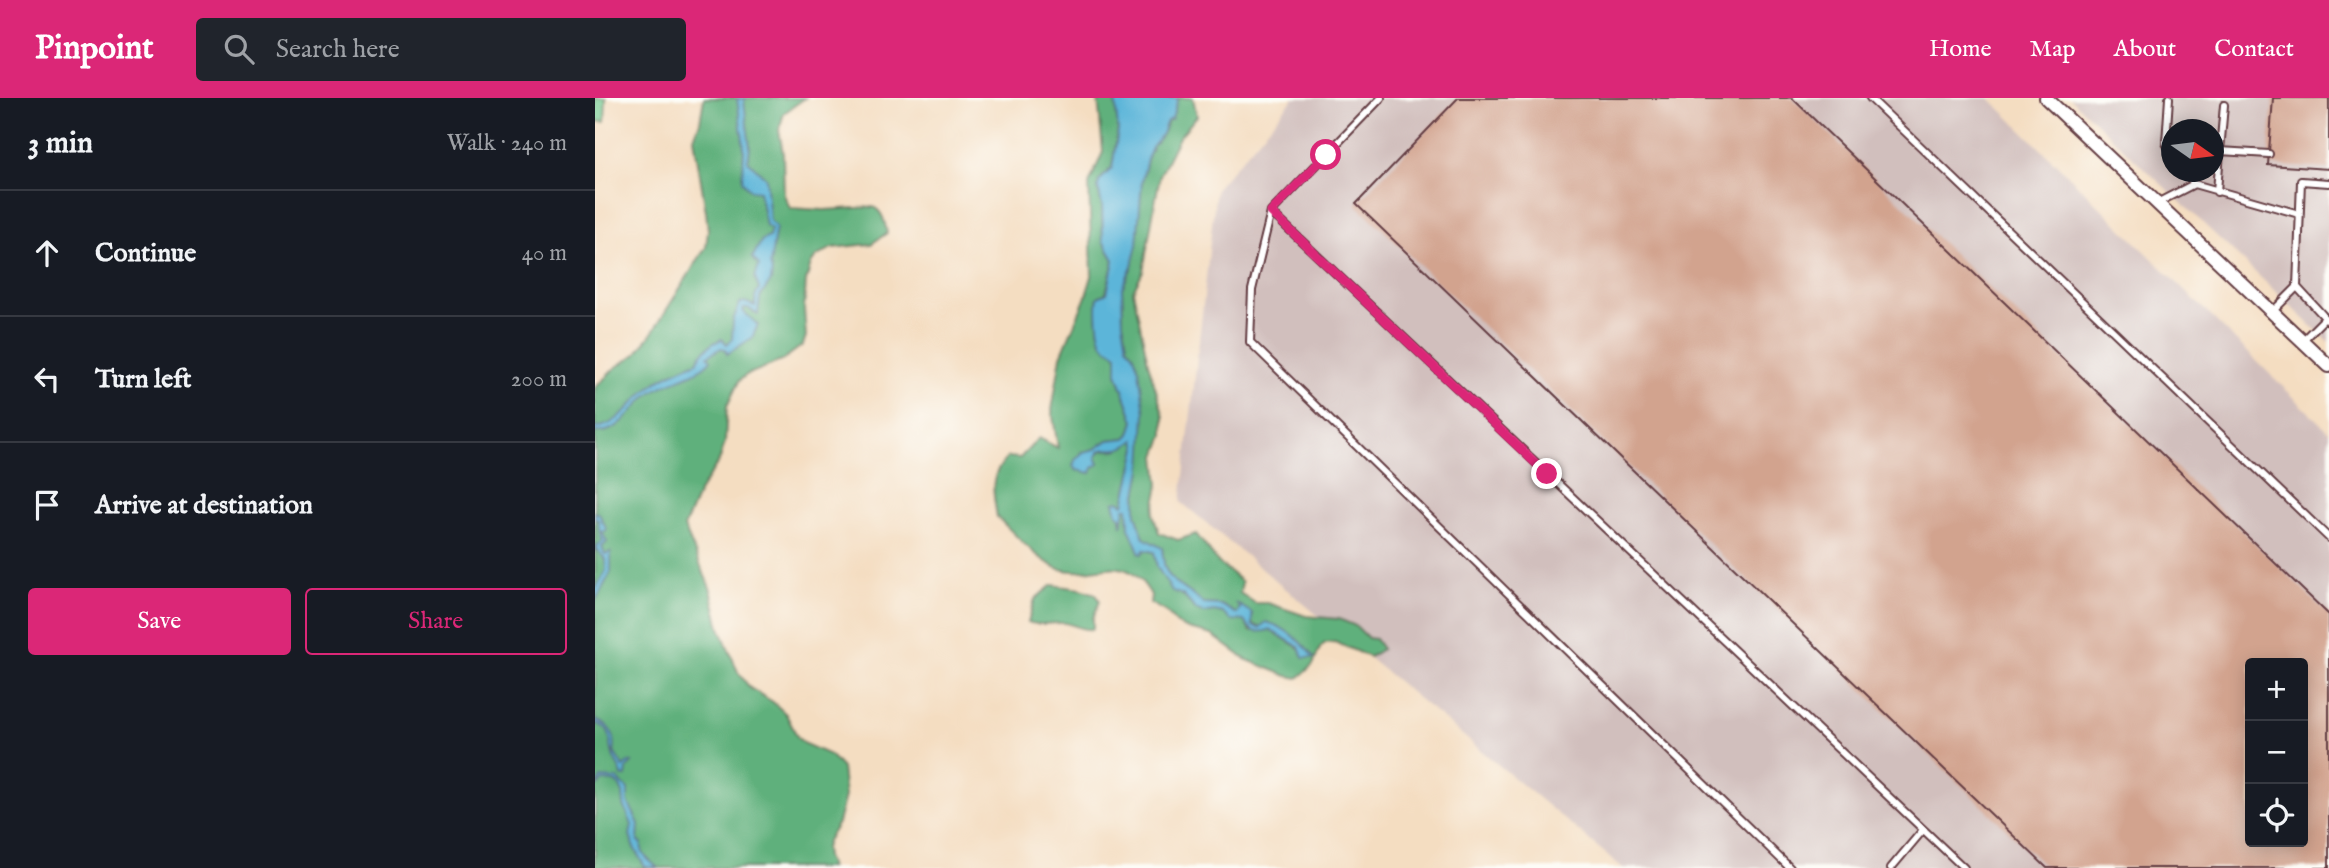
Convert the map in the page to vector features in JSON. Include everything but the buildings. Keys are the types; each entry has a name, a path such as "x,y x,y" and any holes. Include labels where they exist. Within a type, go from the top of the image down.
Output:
{"street":[{"path":"2046,98 2329,366"}],"lane":[{"path":"1381,98 1271,212 1252,290 1249,342 1790,868"},
{"path":"1870,98 2329,538"},
{"path":"2168,119 2169,98"},
{"path":"2223,119 2224,105"},
{"path":"2224,151 2269,154"},
{"path":"2272,312 2297,287 2301,181 2329,183"},
{"path":"2217,192 2218,182"},
{"path":"2157,203 2194,184 2299,214"},
{"path":"1271,212 1964,868"},
{"path":"2297,287 2327,320 2302,341"},
{"path":"1891,868 1923,830"}],"shaded area":[{"path":"1294,98 1989,98 2329,432 2329,868 1623,868 1181,502 1216,189"},
{"path":"2070,98 2329,98 2329,342"}],"green space":[{"path":"595,98 606,98 605,122 595,121"},
{"path":"704,98 805,98 784,113 779,130 783,153 784,195 790,208 824,210 873,207 881,214 887,233 871,244 832,248 816,257 811,264 806,281 806,336 803,345 781,361 746,375 739,381 727,406 725,442 720,459 699,492 684,527 711,590 720,628 738,672 750,688 773,702 786,714 798,738 830,755 842,768 845,796 838,823 825,848 831,868 595,868 595,388 615,368 636,354 706,247 708,230 694,138"},
{"path":"1098,98 1115,98 1118,130 1112,168 1099,181 1098,188 1102,206 1103,241 1114,260 1106,293 1098,297 1098,328 1103,344 1117,355 1117,373 1134,421 1126,438 1108,440 1095,449 1083,452 1096,457 1103,450 1118,449 1135,440 1137,448 1121,516 1122,521 1125,507 1128,508 1129,528 1143,550 1154,552 1157,567 1196,610 1203,613 1214,611 1223,613 1232,620 1244,620 1250,631 1270,630 1313,657 1275,625 1254,625 1240,608 1237,614 1221,605 1204,604 1178,585 1166,570 1162,548 1144,539 1136,514 1142,469 1134,355 1127,346 1122,288 1132,266 1147,159 1178,98 1193,98 1197,116 1179,137 1160,175 1143,271 1133,291 1148,363 1164,417 1164,435 1156,456 1159,485 1153,514 1159,533 1178,540 1196,534 1218,562 1242,582 1240,593 1255,603 1268,603 1306,616 1339,619 1356,626 1368,638 1375,639 1382,649 1369,657 1335,642 1325,643 1313,665 1298,678 1287,676 1245,659 1212,635 1177,624 1166,612 1150,603 1151,595 1141,580 1130,572 1120,568 1074,571 1052,566 1035,554 997,517 993,485 997,471 1008,457 1020,458 1039,438 1058,448 1052,410 1061,356 1092,276 1089,184 1103,152"},
{"path":"1052,585 1096,594 1100,601 1093,618 1093,629 1064,623 1028,622 1035,599"}],"water":[{"path":"747,98 744,101 750,147 748,161 766,178 770,221 776,227 770,265 771,281 760,297 758,315 748,308 743,311 758,325 752,338 727,354 726,349 721,348 708,356 711,360 706,366 648,395 618,425 604,432 595,432 595,428 618,418 659,380 697,362 704,351 714,343 722,339 727,344 732,339 733,320 740,303 755,306 759,289 755,278 759,265 752,258 762,240 769,237 771,229 766,226 759,191 750,190 742,181 744,148 737,99"},
{"path":"1115,98 1178,98 1172,119 1167,121 1147,159 1142,181 1137,245 1132,266 1122,288 1127,346 1134,355 1139,370 1145,413 1142,469 1136,499 1136,514 1144,538 1162,548 1169,576 1204,604 1221,605 1237,614 1240,608 1236,603 1252,613 1252,625 1259,628 1266,622 1280,627 1298,640 1314,658 1303,658 1299,647 1270,630 1255,631 1244,621 1231,620 1223,613 1203,613 1196,610 1183,595 1172,591 1157,567 1154,552 1144,550 1140,554 1129,528 1128,508 1125,508 1122,526 1114,502 1124,504 1137,448 1135,440 1121,448 1100,451 1096,457 1099,464 1091,473 1076,470 1073,466 1083,452 1095,449 1108,440 1126,438 1134,421 1117,373 1117,355 1103,344 1097,321 1098,297 1107,293 1114,260 1103,241 1102,206 1098,188 1099,181 1112,168 1118,130"},
{"path":"595,513 599,513 607,530 602,532 607,542 602,547 605,554 611,552 611,572 595,602 595,590 606,570 605,559 597,550 597,546 603,541"},
{"path":"595,720 611,732 614,752 623,767 629,762 632,763 627,768 626,776 622,777 614,758 608,732 595,723"},
{"path":"601,778 617,779 628,789 628,802 639,824 638,841 642,843 642,851 646,857 658,868 645,867 633,846 630,835 632,825 620,786 615,782 603,781 595,788"}],"route":[{"path":"1326,155 1271,212 1547,474"}]}
